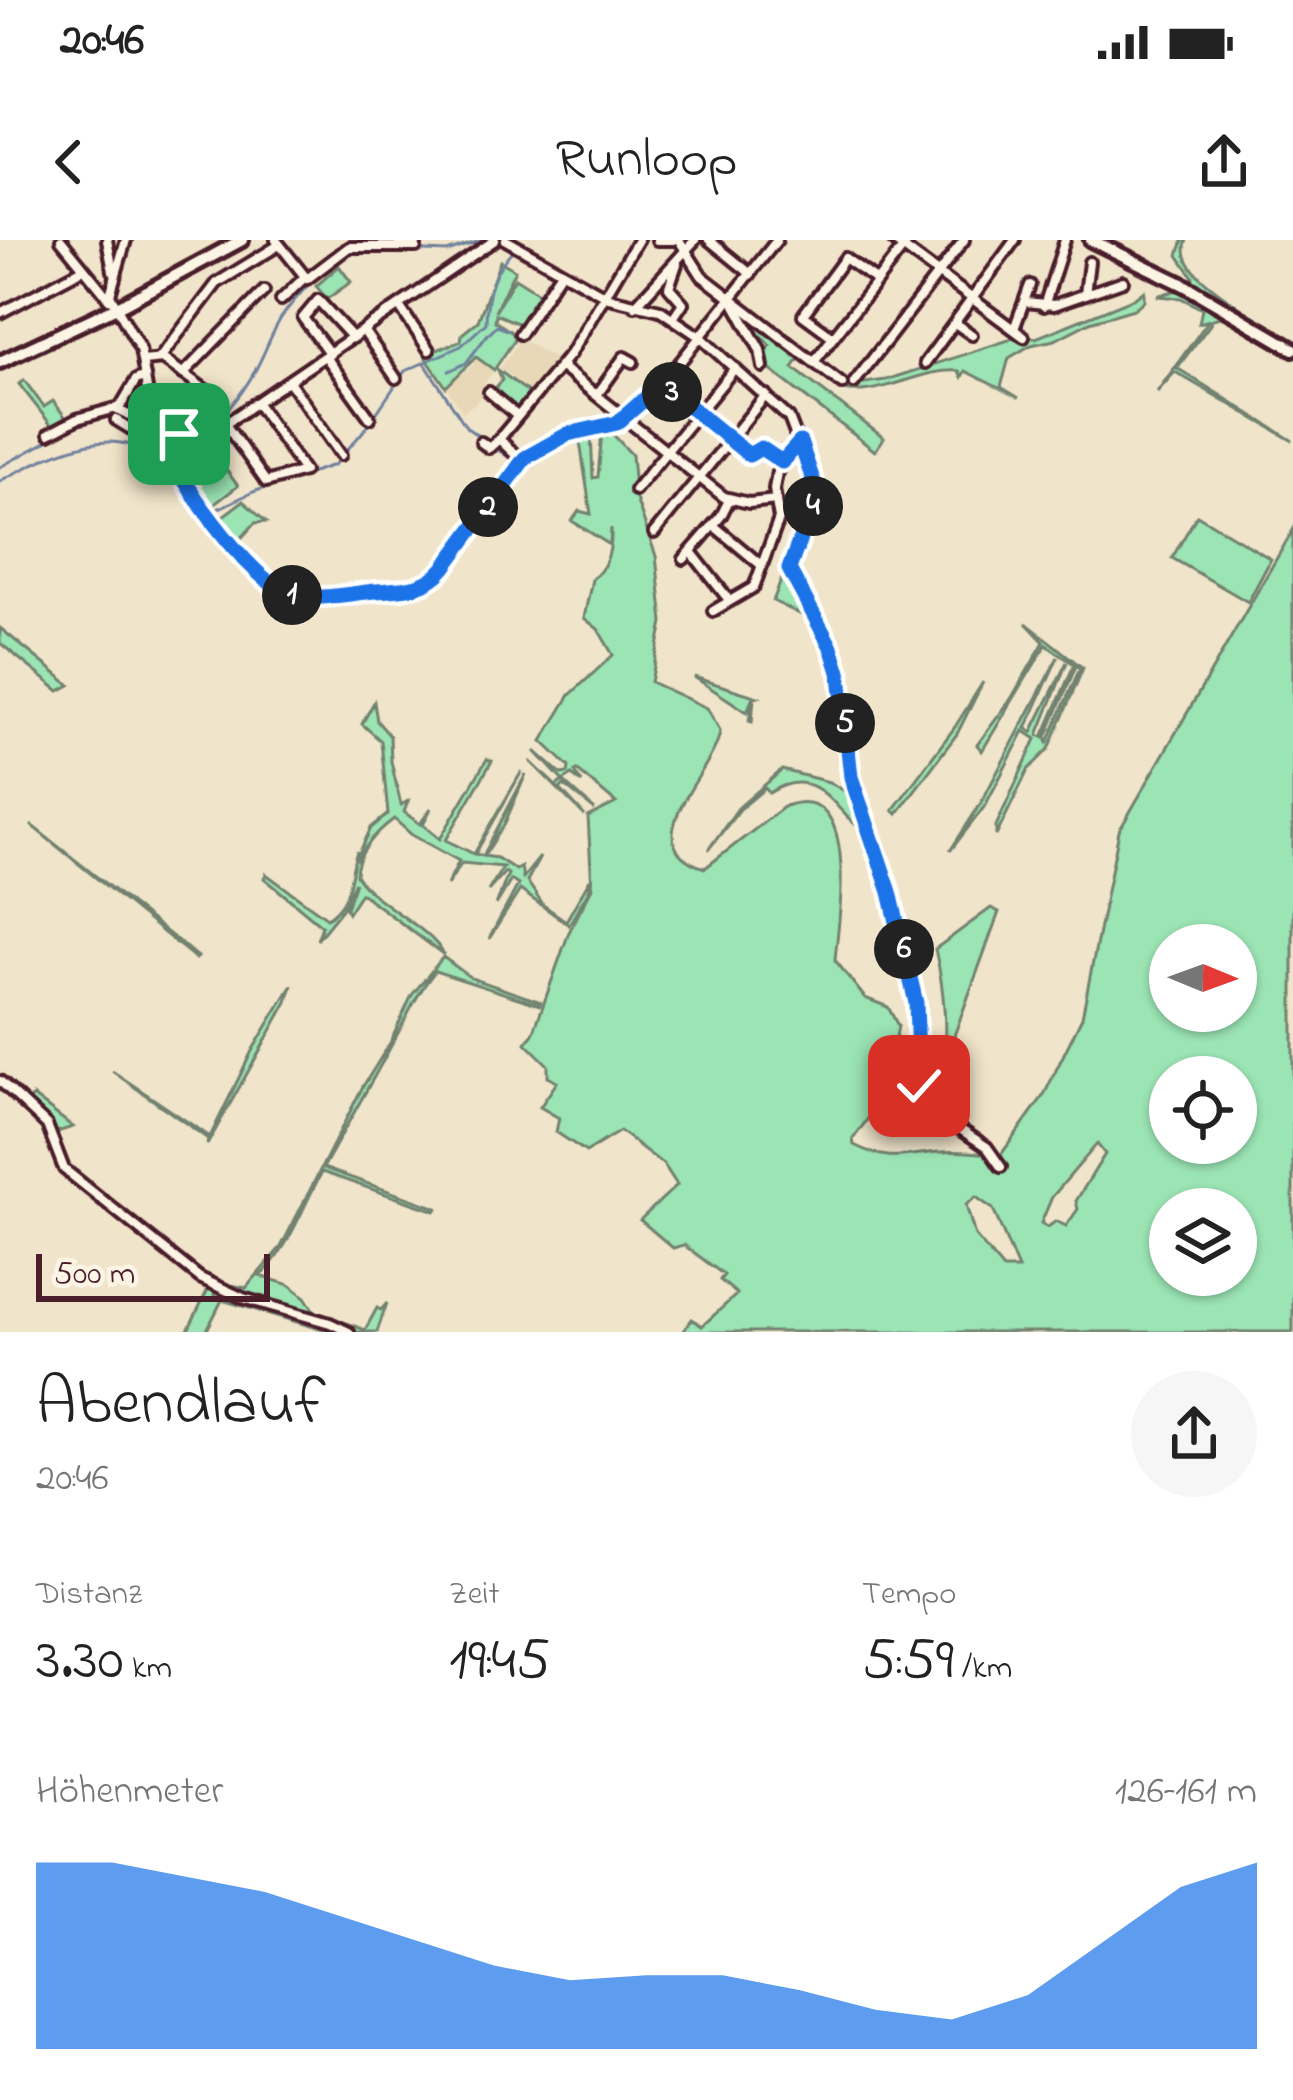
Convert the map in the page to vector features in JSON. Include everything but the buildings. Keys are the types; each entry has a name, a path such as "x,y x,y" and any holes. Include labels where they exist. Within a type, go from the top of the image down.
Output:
{"main road":[{"path":"0,362 242,240"},
{"path":"1091,240 1184,285 1293,350"}],"street":[{"path":"61,240 134,337 161,437 172,460 205,510 253,567 292,595 418,587 444,568 522,461 560,437 609,426 662,384 733,301 777,240"},
{"path":"107,240 112,305"},
{"path":"99,289 112,276 126,240"},
{"path":"172,460 495,240"},
{"path":"506,240 604,296 660,310 673,318 789,418 817,492 789,569 831,647 840,675 851,777 890,892 914,990 920,1090 931,1110 987,1147 1001,1166"},
{"path":"522,461 491,443 565,370 636,243 676,240 697,271 842,384"},
{"path":"635,306 695,240"},
{"path":"709,240 751,274"},
{"path":"892,240 906,244 1024,337"},
{"path":"854,383 964,240"},
{"path":"925,363 1015,240"},
{"path":"1044,306 1065,240"},
{"path":"143,361 160,358 214,286 278,242 306,278"},
{"path":"281,300 350,247 416,243"},
{"path":"814,363 906,244"},
{"path":"673,318 682,303 669,287 682,255"},
{"path":"833,337 803,315 809,303 844,258 876,280"},
{"path":"1085,294 1089,262"},
{"path":"0,313 83,269"},
{"path":"520,334 561,272"},
{"path":"1026,302 1044,306 1123,281"},
{"path":"1014,328 1030,285"},
{"path":"183,374 264,291"},
{"path":"353,338 319,299 303,318 370,418"},
{"path":"733,301 760,350 763,367"},
{"path":"399,306 429,350"},
{"path":"955,322 972,335"},
{"path":"363,330 396,378"},
{"path":"597,395 624,357 633,362"},
{"path":"116,414 152,442 189,431 222,406 160,358"},
{"path":"635,490 735,368"},
{"path":"565,370 729,500 776,500"},
{"path":"49,434 77,419 116,414 136,380 145,376"},
{"path":"289,381 340,455"},
{"path":"662,384 749,455 761,448 782,462"},
{"path":"490,392 517,416"},
{"path":"654,533 766,395"},
{"path":"226,424 266,482 304,471 257,403"},
{"path":"713,611 753,589 779,519 775,478 800,442"},
{"path":"684,560 729,500"},
{"path":"713,525 761,565"},
{"path":"692,551 729,600"},
{"path":"0,1081 47,1126 60,1162 79,1183 200,1278 225,1291 349,1332"}],"shaded area":[{"path":"521,339 557,360 534,394 500,368"},
{"path":"476,357 494,370 481,388 485,394 463,413 446,387"}],"green space":[{"path":"1187,240 1185,253 1191,266 1202,279 1272,331 1189,282 1193,277 1178,255"},
{"path":"500,261 515,270 495,311 515,278 540,294 522,325 496,314 495,321 517,336 494,370 476,357 446,387 426,358 430,352 461,341 462,334 478,321"},
{"path":"339,266 351,282 327,299 316,286"},
{"path":"1183,288 1286,352 1220,317 1199,323 1202,309 1181,298 1157,296"},
{"path":"1144,291 1144,301 1134,309 1031,345 1009,358 1001,387 1019,398 965,371 962,377 959,371 945,371 857,391 835,386 813,367 843,386 886,380 1009,340 1017,333 1036,338"},
{"path":"742,311 800,357 793,368 884,438 875,451 764,365 762,358 770,346 761,336 757,340"},
{"path":"1211,323 1177,368 1293,441 1175,372 1157,392"},
{"path":"498,370 532,395 518,410 493,391 502,380"},
{"path":"24,380 44,407 53,401 67,419 54,429 19,384"},
{"path":"609,430 632,455 636,499 656,556 663,622 651,682 707,708 720,730 716,746 682,805 674,842 683,857 705,868 785,806 810,803 826,813 836,832 840,858 835,960 865,998 888,1007 898,1026 885,1095 853,1139 854,1145 888,1156 953,1151 992,1154 998,1167 1004,1165 1000,1156 1044,1095 1082,1017 1119,831 1293,530 1293,1332 683,1332 692,1319 702,1326 737,1294 720,1280 724,1275 684,1245 673,1248 640,1220 677,1185 664,1165 620,1131 586,1152 556,1132 559,1118 540,1107 557,1082 548,1077 548,1065 526,1043 569,932 592,888 588,817 616,803 577,770 582,783 572,775 563,781 535,751 561,774 568,773 569,767 542,741 570,695 613,655 598,629 584,618 592,579 608,556 611,542 611,528 610,545 572,521 579,511 591,514 579,435 591,432 593,478 598,477 602,431","holes":["1097,1144 1105,1154 1066,1226 1056,1221 1048,1227 1041,1223 1052,1197","976,1197 993,1209 1018,1269 1003,1269 975,1236 966,1205"]},
{"path":"207,444 238,486 212,506 181,464"},
{"path":"243,501 266,522 255,523 237,543 219,519"},
{"path":"1197,515 1271,559 1248,602 1172,558"},
{"path":"784,573 789,576 816,622 773,601"},
{"path":"1026,623 1083,668 1049,749 1028,770 996,836 996,826 1036,739 1024,731 985,806 950,851 981,803 1058,657 1026,728 1032,732 1067,662 1038,735 1043,737 1076,666 1046,737 1048,742 1080,668 1046,645 982,751 977,745 1044,642"},
{"path":"0,628 70,685 59,691 0,643"},
{"path":"694,677 758,697 754,698 752,722 753,697 747,712"},
{"path":"983,682 957,734 897,814 893,810"},
{"path":"374,702 377,721 390,736 401,805 408,801 404,812 420,824 431,808 423,825 440,839 487,759 492,761 446,840 474,854 522,771 475,854 483,856 526,774 504,825 484,856 516,870 521,867 523,878 540,857 527,881 543,905 566,921 590,879 589,890 569,925 520,890 489,939 518,885 511,880 496,905 508,874 488,891 503,867 462,863 447,885 459,861 412,835 394,819 368,844 356,875 376,897 427,934 444,955 361,893 348,913 355,882 343,908 317,940 322,926 264,878 266,874 327,918 342,904 357,851 356,860 371,828 388,814 381,741 362,724"},
{"path":"530,761 556,786 563,781 595,810 564,785 560,789 585,816"},
{"path":"782,770 829,782 853,796 860,828 812,786 786,785 769,793 765,788 740,809 708,850 738,808"},
{"path":"31,825 198,957 196,959"},
{"path":"991,908 999,912 947,1055 946,1073 922,1095 919,1077 942,1068 944,1054 944,1009 935,949"},
{"path":"443,957 471,978 540,1005 435,971 323,1168 437,1208 322,1172 287,1241 260,1276 290,1285 314,1311 365,1330 377,1308 387,1303 377,1332 331,1332 222,1300 206,1332 187,1332 210,1285 221,1299 226,1284 246,1288 281,1247 412,995"},
{"path":"292,985 207,1145 208,1139 112,1071 210,1137 252,1051"},
{"path":"33,1096 73,1127 54,1133 27,1103"}],"waterway":[{"path":"403,250 447,252 483,240"},
{"path":"211,512 253,492 334,465 405,371 461,346 486,323 492,284 513,250"},
{"path":"138,424 174,437 206,427 221,415 246,386 281,318 318,275"},
{"path":"490,333 497,326 508,330"},
{"path":"449,371 466,363 488,334"},
{"path":"424,362 467,428 487,442"},
{"path":"104,415 124,417"},
{"path":"607,420 612,420"},
{"path":"0,467 84,421"},
{"path":"0,481 84,445 132,445 154,457 175,477 195,508 202,510"},
{"path":"495,448 516,462"}],"route":[{"path":"179,434 159,431 172,460 220,530 267,579 299,596 412,588 430,582 525,458 568,434 617,423 662,384 749,455 761,448 782,462 800,442 817,492 789,569 831,647 840,675 851,777 890,892 916,1003 919,1086"}]}
